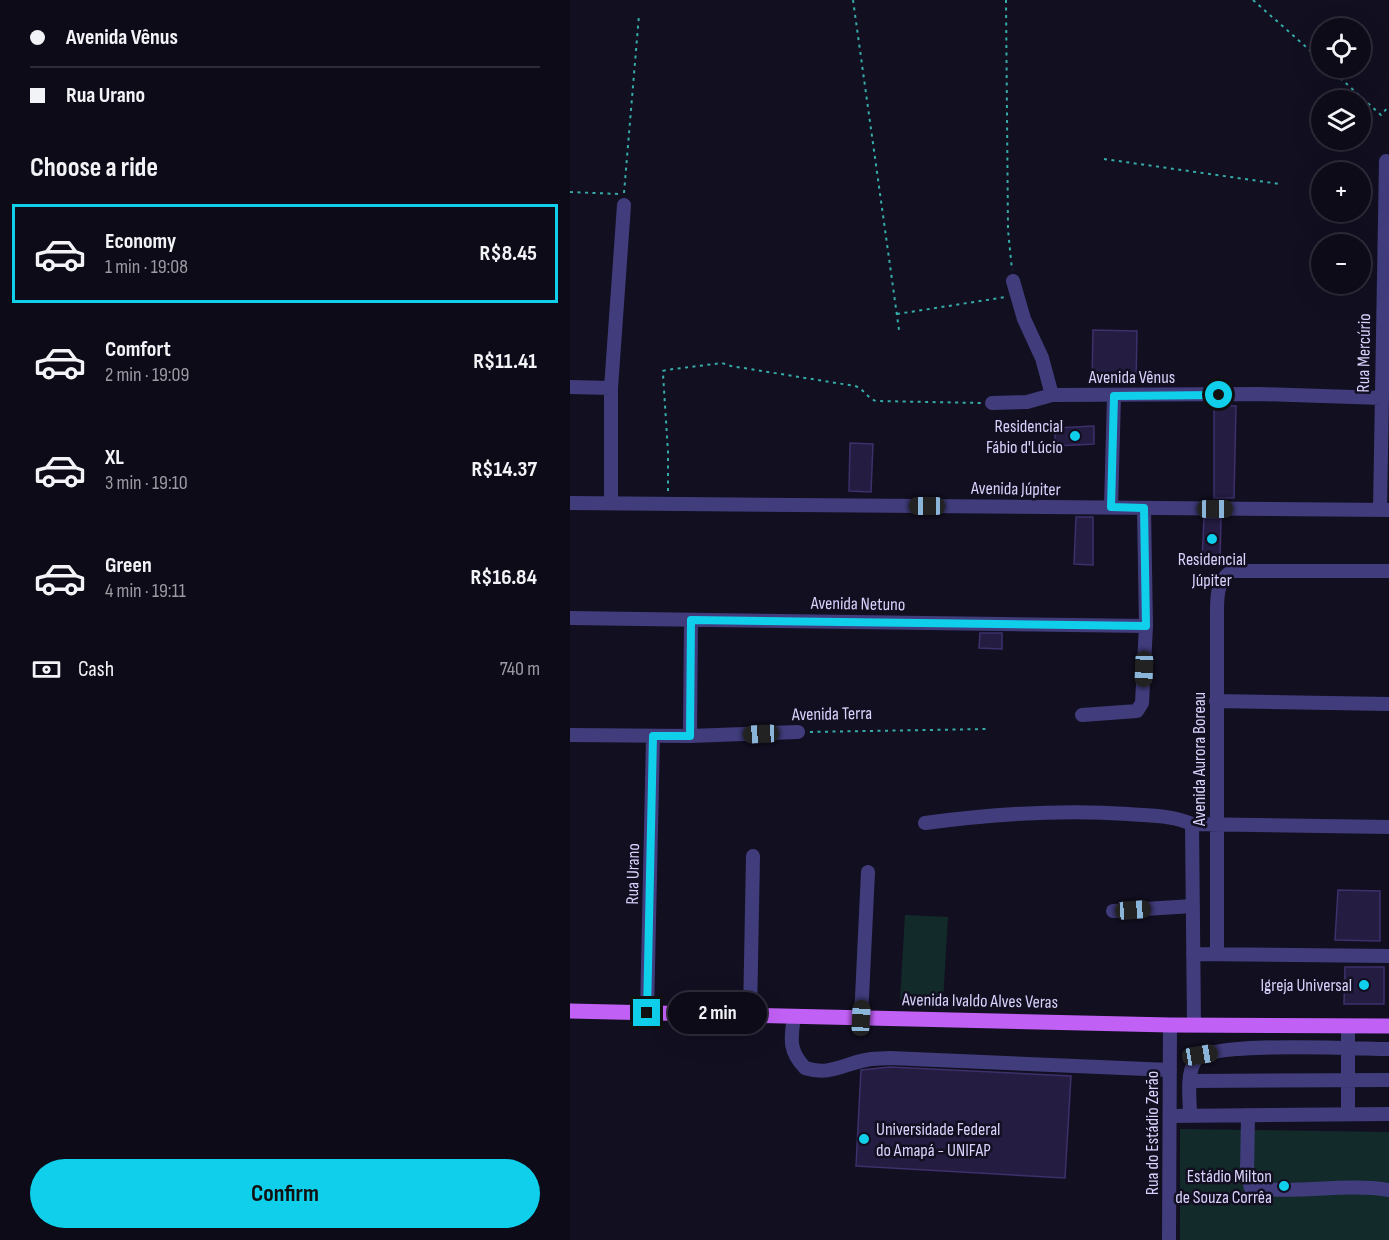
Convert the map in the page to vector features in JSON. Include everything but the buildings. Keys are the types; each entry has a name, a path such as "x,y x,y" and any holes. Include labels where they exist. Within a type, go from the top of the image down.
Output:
{"main road":[{"name":"Avenida Ivaldo Alves Veras","path":"570,1011 1170,1025 1389,1026"}],"street":[{"name":"Rua Mercúrio","path":"1384,510 1382,398 1386,161"},
{"path":"610,503 611,388 624,205"},
{"path":"1014,287 1024,319 1042,358 1052,395"},
{"path":"570,387 611,388"},
{"name":"Avenida Vênus","path":"992,403 1027,402 1052,395 1260,394 1382,398"},
{"path":"1111,507 1114,396"},
{"name":"Avenida Júpiter","path":"570,503 1384,510"},
{"path":"1082,715 1137,711 1143,699 1146,626 1144,508"},
{"name":"Avenida Aurora Boreau","path":"1217,954 1216,701 1217,596 1220,584 1225,575 1232,571 1389,571"},
{"name":"Avenida Netuno","path":"570,618 1146,626"},
{"path":"690,736 691,620"},
{"path":"1216,701 1389,704"},
{"name":"Avenida Terra","path":"570,735 690,736 798,732"},
{"name":"Rua Urano","path":"647,1013 653,736"},
{"path":"925,823 988,815 1095,812 1178,818 1192,824 1389,827"},
{"path":"1192,824 1194,1025"},
{"path":"750,1015 753,856"},
{"path":"861,1018 868,872"},
{"path":"1113,911 1193,906"},
{"path":"1193,954 1389,956"},
{"path":"794,1016 790,1043 805,1068 812,1070 837,1070 865,1060 890,1058 1170,1070"},
{"name":"Rua do Estádio Zerão","path":"1169,1240 1170,1025"},
{"path":"1348,1026 1348,1114"},
{"path":"1190,1116 1190,1073 1194,1062 1200,1055 1249,1047 1389,1050"},
{"path":"1190,1081 1389,1080"},
{"path":"1170,1116 1389,1114"},
{"path":"1248,1115 1247,1174 1251,1188 1272,1191 1335,1187 1389,1190"}],"path":[{"path":"853,0 899,330"},
{"path":"897,314 1014,287 1008,230 1006,0"},
{"path":"1253,0 1311,51"},
{"path":"570,192 624,195 639,15"},
{"path":"1341,78 1382,114 1389,106"},
{"path":"1104,159 1280,184"},
{"path":"668,503 668,452 663,374 666,370 722,363 860,387 867,396 876,401 992,403"},
{"name":"Avenida Terra","path":"798,732 986,729"}],"green space":[{"path":"905,915 948,917 943,1002 900,1000"},
{"name":"Estádio Milton de Souza Corrêa","path":"1180,1129 1389,1132 1389,1240 1180,1240"}],"place":[{"name":"Residencial Fábio d'Lúcio","path":"1075,436"},
{"name":"Residencial Júpiter","path":"1212,539"},
{"name":"Igreja Universal","path":"1364,985"},
{"name":"Universidade Federal do Amapá - UNIFAP","path":"864,1139"},
{"name":"Estádio Milton de Souza Corrêa","path":"1284,1186"}],"route":[{"path":"647,1013 653,736 690,736 691,620 1146,626 1144,508 1111,507 1114,396 1219,395"}]}
